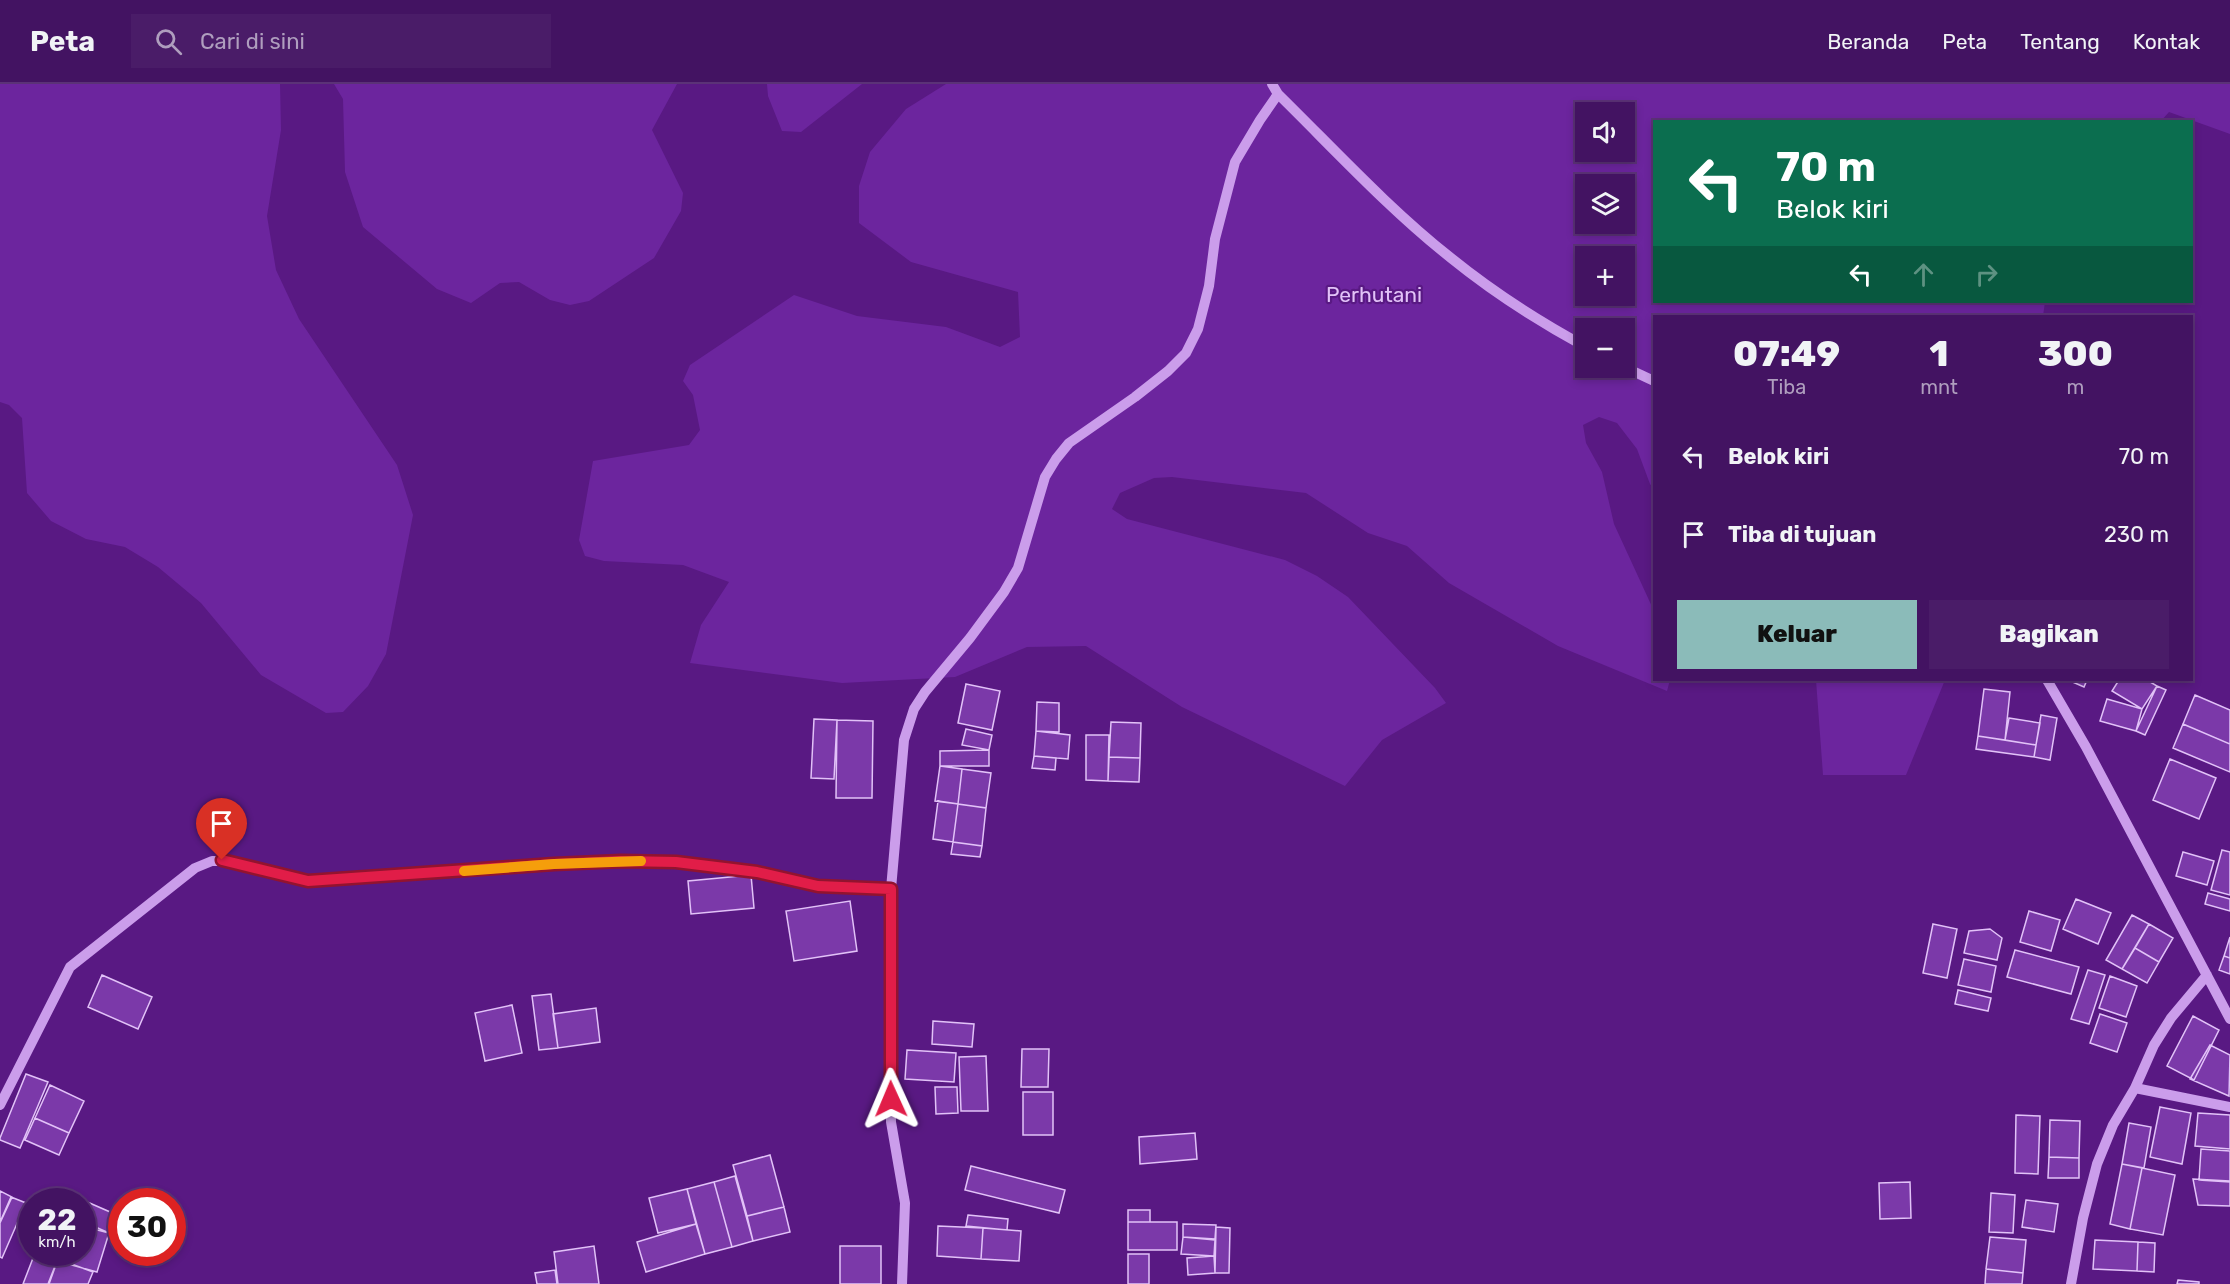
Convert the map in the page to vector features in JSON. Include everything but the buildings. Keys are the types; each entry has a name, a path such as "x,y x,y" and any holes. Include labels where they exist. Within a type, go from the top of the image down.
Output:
{"street":[{"path":"903,1284 905,1203 891,1122 891,889 904,740 914,709 925,692 970,638 1004,592 1018,568 1046,477 1056,459 1069,443 1135,397 1168,371 1186,353 1198,329 1209,286 1215,240 1235,162 1275,89 1389,203 1450,258 1520,309 1575,341"},
{"path":"1635,373 1653,381"},
{"path":"2048,681 2086,747 2230,1019"},
{"path":"0,1105 70,968 195,868 212,861 232,861 308,881 621,861 676,862 757,872 818,886 891,889"},
{"path":"2071,1284 2083,1218 2097,1164 2113,1125 2135,1088 2154,1045 2171,1018 2207,975"},
{"path":"2135,1088 2230,1107"}],"green space":[{"path":"0,84 280,84 281,130 267,216 276,270 299,319 397,465 413,515 386,654 368,686 343,712 326,713 261,675 201,603 158,567 125,547 86,539 51,521 27,493 22,418 9,405 0,402"},
{"path":"334,84 677,84 652,130 683,193 681,211 654,258 589,301 570,305 550,300 519,282 500,283 471,303 437,289 363,227 345,172 343,99"},
{"path":"767,84 862,84 801,132 782,131 768,96"},
{"name":"Perhutani","path":"946,84 2230,84 2230,134 2169,112 2162,120 1653,120 1653,303 2045,303 2043,315 1653,315 1653,488 1637,449 1617,423 1599,417 1583,425 1586,443 1602,472 1614,524 1653,609 1653,681 1670,681 1667,691 1558,646 1449,583 1407,546 1368,533 1306,493 1172,477 1154,478 1120,493 1112,509 1127,519 1285,560 1317,576 1348,597 1435,688 1446,703 1382,740 1345,786 1182,707 1086,646 1027,647 955,677 842,683 690,663 701,625 729,582 683,565 604,561 585,556 579,540 593,461 689,445 700,430 693,395 683,381 690,365 794,295 857,316 946,327 1000,347 1020,337 1018,292 911,262 859,223 859,186 870,152 906,109"},
{"path":"1816,681 1945,681 1906,775 1823,775"}],"slow traffic":[{"path":"464,871 554,864 641,861"}],"route":[{"path":"222,860 308,881 554,864 621,861 676,862 757,872 818,886 891,889 891,1099"}]}
